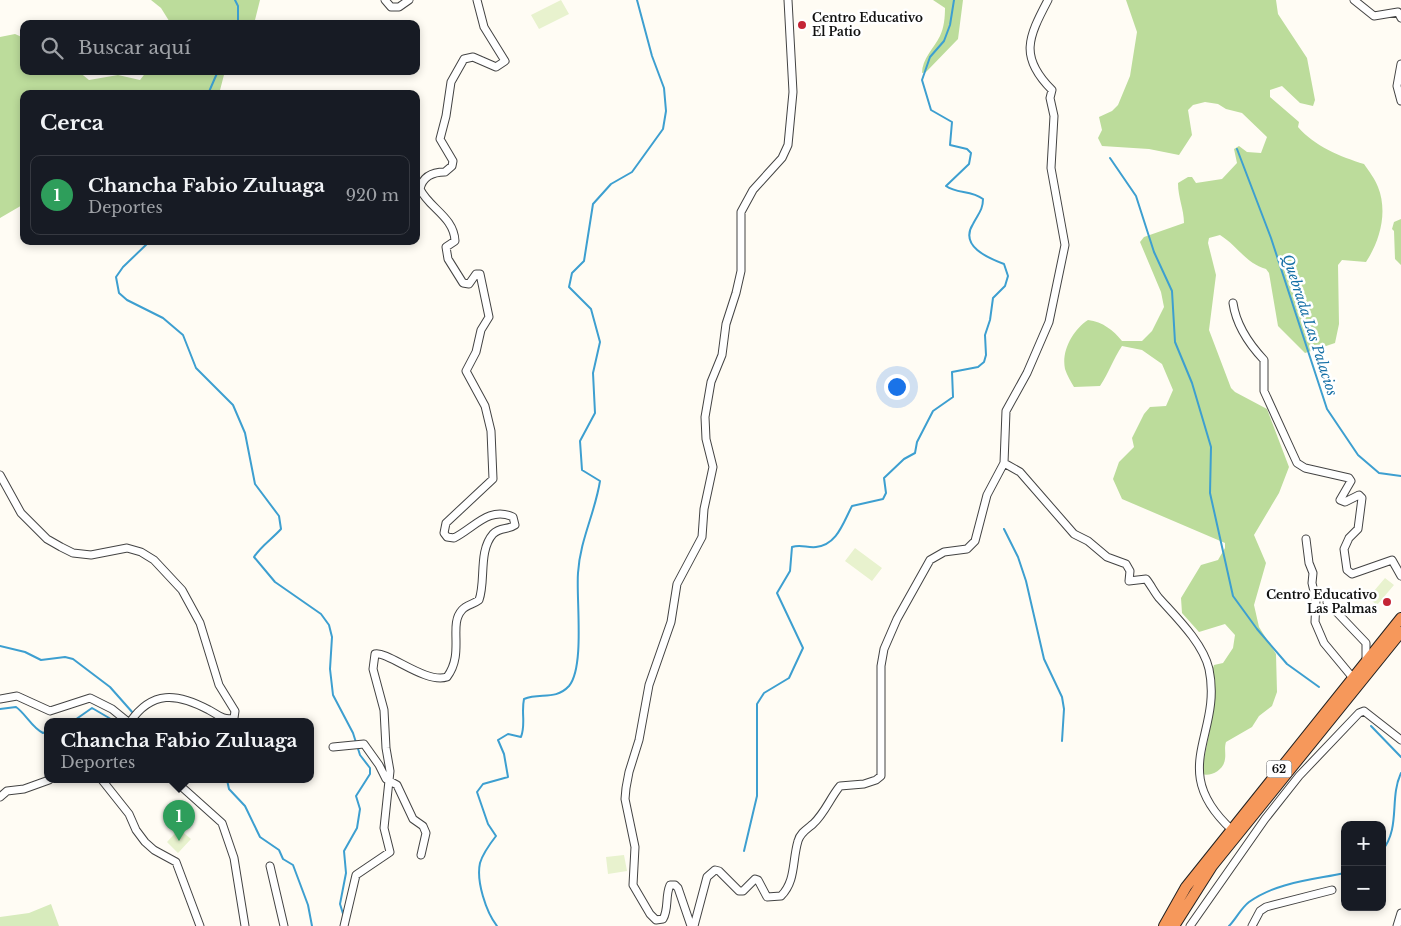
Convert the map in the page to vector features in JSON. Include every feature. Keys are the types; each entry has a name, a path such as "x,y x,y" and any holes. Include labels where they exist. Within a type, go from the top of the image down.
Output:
{"highway":[{"name":"62","path":"1164,926 1186,887 1401,618"},
{"name":"62","path":"1174,926 1212,866 1401,632"}],"street":[{"path":"385,0 391,8 399,7 408,0"},
{"path":"344,926 347,904 356,875 390,852 384,828 389,779 384,710 373,669 375,654 381,654 435,678 446,677 454,665 457,654 456,632 459,615 462,609 479,600 481,596 481,581 491,537 498,530 511,528 515,525 513,517 498,514 482,519 454,538 447,537 444,533 446,523 493,478 491,431 485,406 466,370 476,352 480,330 489,317 482,291 482,278 480,274 476,274 469,284 463,283 445,254 446,246 455,241 455,236 449,222 420,189 428,175 434,172 446,172 452,166 453,161 440,139 451,82 464,60 473,57 496,67 505,60 484,27 477,0"},
{"path":"692,926 678,888 675,885 670,885 667,893 666,910 663,919 656,920 650,914 633,885 635,847 626,800 626,788 628,772 639,740 649,685 671,622 676,584 702,537 704,509 713,466 706,439 705,417 710,388 722,355 726,324 741,271 741,212 753,190 782,158 788,146 792,92 788,0"},
{"path":"692,926 706,877 715,870 719,871 739,891 743,891 755,879 758,880 767,897 781,896 787,890 791,879 801,836 820,816 836,790 840,786 871,783 880,776 881,666 884,648 897,619 930,560 944,552 967,549 975,541 987,496 1004,463 1006,411 1025,378 1050,322 1064,245 1051,168 1054,116 1050,98 1052,90 1041,81 1030,52 1032,32 1048,0"},
{"path":"1354,0 1374,16 1394,11 1398,12 1401,18"},
{"path":"1401,64 1397,86 1401,101"},
{"path":"1233,303 1238,322 1254,349 1264,360 1264,391 1293,458 1305,468 1348,478 1350,481 1340,500 1345,502 1359,495 1362,498 1358,529 1349,538 1344,549 1348,574 1392,560 1401,576"},
{"path":"1004,463 1020,472 1074,534 1088,541 1107,557 1126,564 1130,571 1129,581 1146,579 1158,597 1177,616 1206,659 1211,689 1199,781 1210,806 1232,830"},
{"path":"0,475 21,513 48,539 67,550 91,555 127,548 141,552 154,560 182,590 200,623 219,685 235,715 230,718"},
{"path":"1306,539 1316,600 1315,622 1324,644 1353,678"},
{"path":"1327,602 1366,643 1380,644"},
{"path":"1366,643 1366,661"},
{"path":"0,699 17,696 50,711 90,698 112,709 124,718"},
{"path":"133,718 153,700 164,698 188,700 225,718"},
{"path":"1190,926 1265,819 1299,776 1359,713 1364,711 1400,740"},
{"path":"333,747 364,744 379,765 386,780 389,779 397,785 413,819 423,826 426,833 421,855"},
{"path":"0,797 7,791 24,789 44,782"},
{"path":"104,783 129,814 136,830 145,842 176,862 200,926"},
{"path":"177,783 222,824 234,858 245,926"},
{"path":"270,866 284,926"},
{"path":"1252,926 1260,912 1266,907 1332,890"},
{"path":"1397,926 1401,912"}],"green space":[{"path":"151,0 260,0 255,20 168,20 161,8"},
{"path":"561,0 569,14 539,29 531,15"},
{"path":"933,0 963,0 958,39 926,72 922,73 924,63 940,36 944,22 945,8"},
{"path":"1126,0 1276,0 1278,14 1307,58 1315,100 1313,106 1300,103 1282,86 1270,90 1270,97 1299,122 1298,127 1312,140 1337,154 1364,164 1377,184 1382,206 1379,236 1366,262 1342,260 1338,265 1339,324 1335,343 1305,353 1278,326 1269,273 1266,269 1252,263 1220,235 1209,238 1208,243 1216,275 1209,330 1231,388 1267,409 1289,467 1279,493 1254,535 1266,563 1254,605 1259,627 1276,654 1277,692 1272,706 1259,716 1252,727 1226,742 1224,763 1220,769 1206,775 1202,774 1202,769 1211,724 1212,671 1214,665 1223,663 1233,648 1235,635 1225,624 1199,632 1182,613 1181,598 1201,565 1218,560 1225,548 1225,543 1122,499 1113,479 1119,462 1134,447 1132,438 1144,414 1150,407 1166,406 1173,390 1162,364 1142,350 1122,346 1100,386 1074,387 1065,369 1064,362 1067,348 1074,334 1088,320 1107,327 1122,341 1142,341 1152,331 1164,307 1161,292 1140,242 1144,237 1184,223 1178,183 1188,177 1192,177 1196,183 1222,179 1237,163 1234,149 1239,146 1247,152 1261,153 1267,137 1242,113 1226,109 1218,104 1205,102 1193,105 1188,110 1192,135 1179,155 1149,149 1102,146 1098,138 1102,130 1099,117 1112,111 1118,105 1130,76 1137,32"},
{"path":"15,34 20,36 20,75 83,75 89,80 118,75 140,80 144,75 224,75 220,90 20,90 20,206 0,218 0,37"},
{"path":"1401,219 1401,265 1395,259 1394,231 1392,229 1394,222"},
{"path":"855,548 882,568 872,581 845,561"},
{"path":"1385,578 1394,585 1377,605 1368,598"},
{"path":"179,829 191,839 178,853 167,842"},
{"path":"624,855 627,871 608,874 606,857"},
{"path":"51,904 59,926 0,926 0,917 29,913"}],"waterway":[{"path":"235,0 238,6 238,20"},
{"path":"497,926 489,913 479,878 480,863 496,836 488,824 477,792 483,784 508,777 504,754 498,740 508,734 521,737 524,699 553,695 564,691 574,677 577,664 579,632 579,561 600,481 582,470 580,441 595,413 593,373 600,342 591,309 569,287 572,273 584,261 593,204 611,184 632,172 663,129 666,111 664,88 652,56 637,0"},
{"path":"744,851 757,796 757,704 764,693 789,678 803,648 777,593 790,571 792,547 816,547 829,542 839,532 852,506 883,499 886,493 884,478 904,459 915,453 917,442 933,411 953,397 952,372 978,367 984,362 986,355 985,335 990,320 993,298 1005,286 1008,276 1004,264 983,255 972,245 970,239 970,232 981,209 983,199 974,194 946,186 969,164 971,153 967,149 950,145 952,122 931,110 922,80 930,57 944,41 950,25 954,0"},
{"path":"210,90 216,75"},
{"name":"Quebrada Las Palacios","path":"1237,149 1271,238 1327,409 1358,455 1379,473 1401,476"},
{"path":"1110,158 1136,196 1154,252 1172,291 1175,342 1192,383 1211,447 1210,493 1233,596 1257,629 1287,664 1319,687"},
{"path":"146,245 123,267 116,277 119,293 127,300 163,318 183,335 196,368 233,405 245,433 255,484 279,516 281,529 254,557 275,582 321,614 329,625 332,637 330,669 333,695 353,733 360,755 370,768 370,774 356,796 360,809 357,828 344,851 346,873 340,904 344,917"},
{"path":"1004,529 1018,557 1026,581 1044,659 1062,697 1064,709 1062,741"},
{"path":"0,646 25,652 41,660 65,657 73,659 110,687 133,713"},
{"path":"0,709 16,707 39,731 44,733"},
{"path":"78,718 92,708 109,718"},
{"path":"1371,726 1401,757"},
{"path":"1386,845 1393,823 1396,793 1401,773"},
{"path":"228,783 229,789 245,806 260,837 279,850 283,859 293,865 308,905 312,926"},
{"path":"1229,926 1243,907 1260,895 1283,886 1341,874"}],"place":[{"name":"Centro Educativo El Patio","path":"802,25"},
{"name":"Centro Educativo Las Palmas","path":"1387,602"},
{"name":"Chancha Fabio Zuluaga","path":"179,841"}]}
